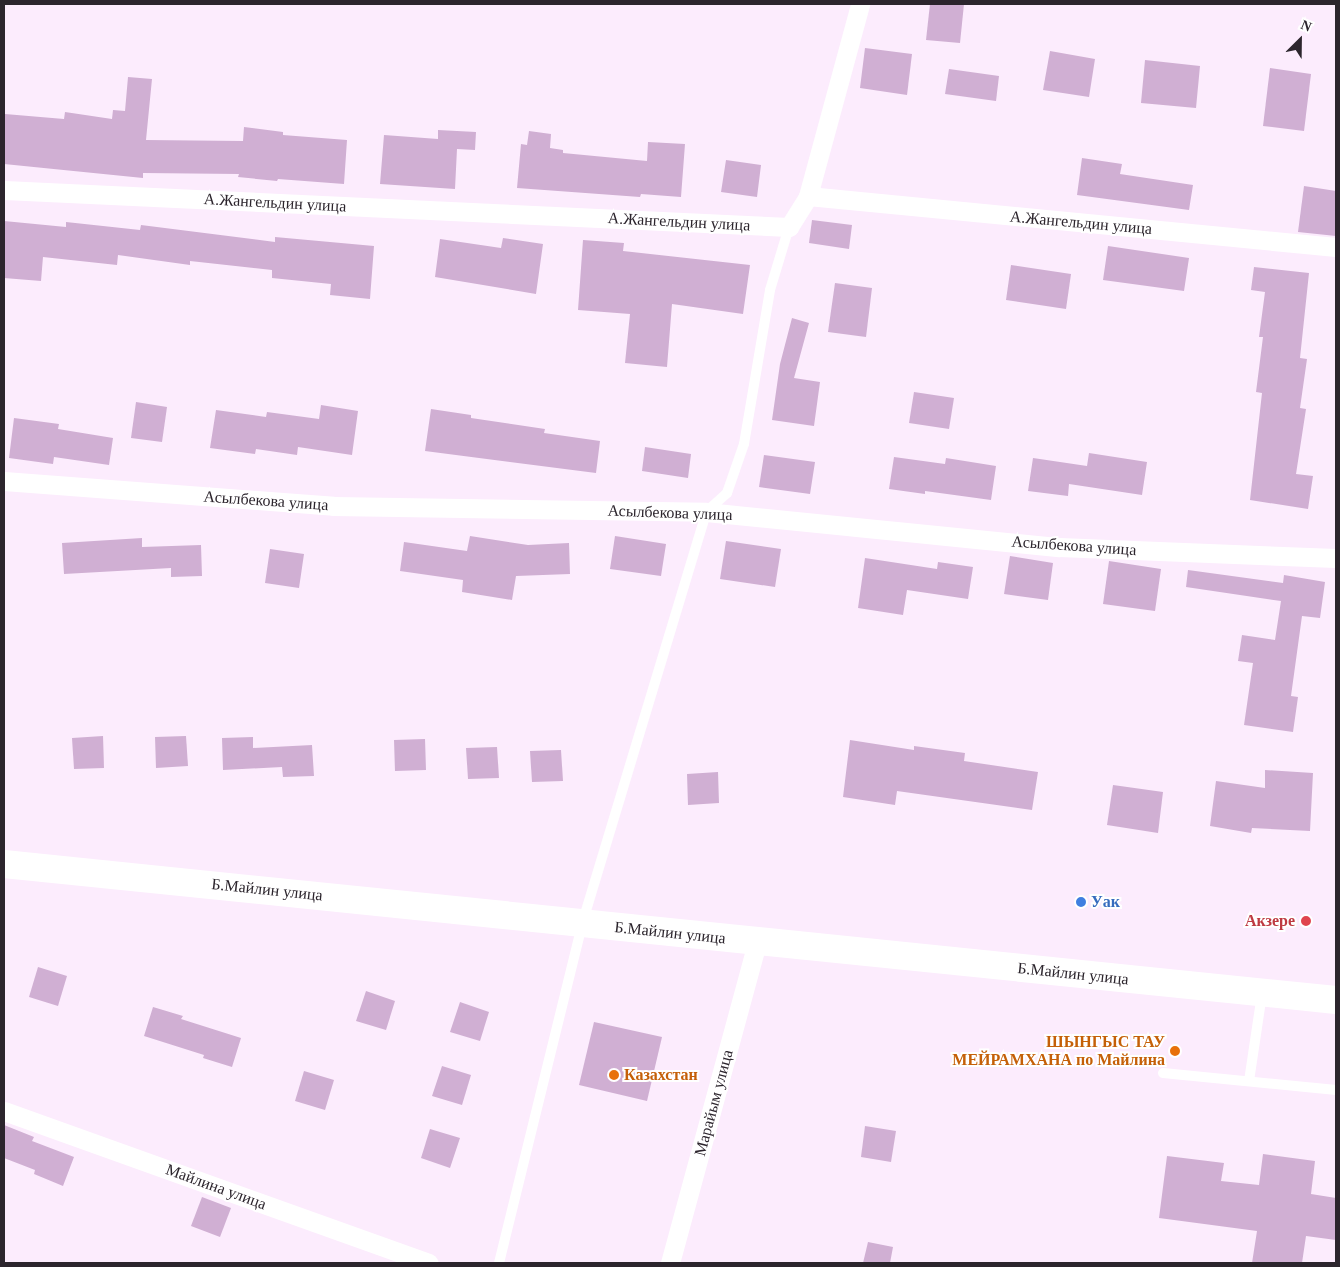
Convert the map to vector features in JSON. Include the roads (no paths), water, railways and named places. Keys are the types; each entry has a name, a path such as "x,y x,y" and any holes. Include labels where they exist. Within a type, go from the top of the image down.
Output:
{"street":[{"path":"789,227 808,196 860,4"},
{"name":"А.Жангельдин улица","path":"4,190 789,227"},
{"name":"А.Жангельдин улица","path":"808,196 1336,247"},
{"name":"Асылбекова улица","path":"4,481 333,506 706,512 1059,547 1336,558"},
{"name":"Б.Майлин улица","path":"4,864 1336,1000"},
{"name":"Марайым улица","path":"670,1263 757,942"},
{"name":"Майлина улица","path":"4,1111 429,1263"}],"lane":[{"path":"499,1263 582,924 706,512 727,493 744,444 770,290 789,227"},
{"path":"1249,1081 1262,993"},
{"path":"1163,1073 1336,1090"}],"place":[{"name":"Уак","path":"1081,902"},
{"name":"Акзере","path":"1306,921"},
{"name":"ШЫНГЫС ТАУ МЕЙРАМХАНА по Майлина","path":"1175,1051"},
{"name":"Казахстан","path":"614,1075"}]}
